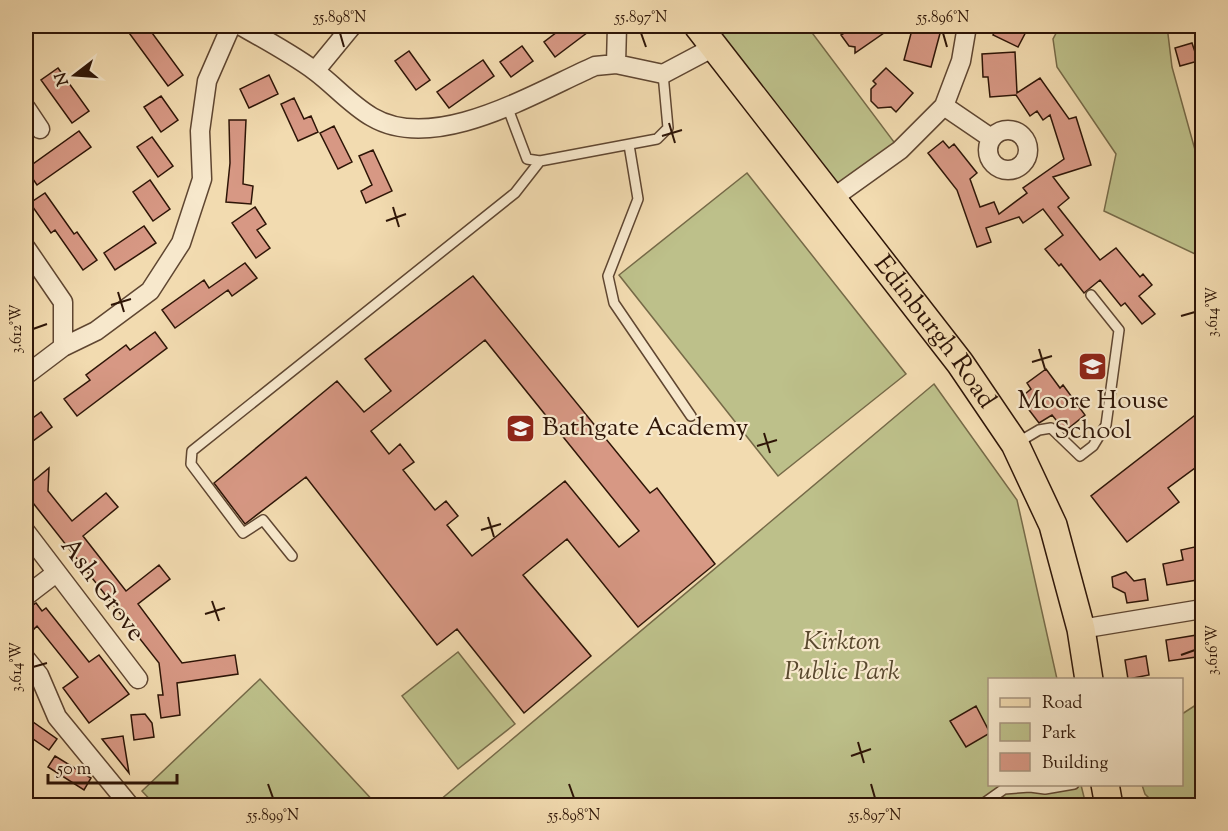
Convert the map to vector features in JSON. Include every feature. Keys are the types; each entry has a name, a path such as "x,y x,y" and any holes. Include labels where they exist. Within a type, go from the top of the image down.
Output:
{"main road":[{"name":"Edinburgh Road","path":"698,26 960,363 1015,444 1053,525 1081,629 1089,678"},
{"path":"1105,786 1109,806"}],"street":[{"path":"26,375 63,347 96,331 150,291 181,243 202,179 200,131 207,81 231,26"},
{"path":"241,26 315,71 371,117 399,129 428,131 461,124 595,66 616,64 663,74 714,47"},
{"path":"315,71 352,26"},
{"path":"616,64 617,26"},
{"path":"833,198 900,150 944,106 961,61 967,26"},
{"path":"944,106 991,138"},
{"path":"26,248 63,302 63,347"},
{"name":"Ash Grove","path":"26,532 138,679"},
{"path":"26,596 56,573"},
{"path":"1081,629 1203,609"},
{"path":"26,659 39,675 57,717 130,806"}],"lane":[{"path":"507,105 527,159 540,161 629,145 657,139 668,128 663,74"},
{"path":"629,145 638,199 608,276 614,303 692,416"},
{"path":"292,556 263,520 243,533 191,464 192,451 515,193 540,161"},
{"path":"1015,444 1039,430 1051,429 1080,456 1093,446 1107,425 1119,330 1091,294"},
{"path":"980,806 1004,789 1030,786 1045,789 1062,786"}],"green space":[{"path":"712,26 807,26 900,150 833,198"},
{"path":"1060,26 1167,26 1172,67 1202,175 1202,252 1195,254 1104,211 1116,154 1057,67 1053,39"},
{"path":"747,173 906,374 778,476 619,275"},
{"name":"Kirkton Public Park","path":"934,384 1017,500 1057,678 988,678 988,786 1081,786 1086,805 433,806"},
{"path":"458,652 515,724 458,769 402,696"},
{"path":"260,679 377,805 155,805 142,791"},
{"path":"1202,701 1202,805 1156,805 1145,794 1142,786 1183,786 1183,713"}],"building":[{"path":"124,26 147,26 183,75 168,86"},
{"path":"565,26 596,26 555,57 544,42"},
{"path":"855,26 894,26 855,53 855,47 849,46 841,35"},
{"path":"913,26 942,26 931,67 904,60"},
{"path":"998,26 1029,26 1018,47 993,35"},
{"path":"1192,43 1198,61 1180,66 1175,48"},
{"path":"522,46 533,61 511,77 500,62"},
{"path":"409,51 430,80 416,90 395,61"},
{"path":"1015,52 1017,93 1040,78 1069,119 1076,117 1091,165 1053,177 1069,198 1058,207 1100,260 1116,248 1140,277 1143,274 1152,285 1139,296 1155,314 1142,324 1125,303 1121,306 1100,280 1084,293 1061,264 1059,266 1045,249 1063,235 1043,209 1023,223 1019,217 986,228 991,242 977,247 957,190 928,153 943,141 949,148 954,144 977,173 970,179 980,207 994,202 999,214 1027,193 1023,188 1064,159 1050,115 1043,120 1037,111 1030,116 1016,95 990,97 988,77 983,77 982,54"},
{"path":"483,60 494,76 449,108 437,92"},
{"path":"58,68 89,111 72,123 41,80"},
{"path":"886,68 913,93 896,112 891,107 878,108 871,101 871,89 876,84 873,81"},
{"path":"269,75 278,94 249,108 240,89"},
{"path":"161,96 178,120 161,132 144,107"},
{"path":"294,98 304,119 311,116 318,132 298,141 281,104"},
{"path":"229,120 246,120 243,184 253,186 251,204 226,202 230,163"},
{"path":"334,126 352,162 338,169 320,133"},
{"path":"79,131 91,147 37,185 26,169"},
{"path":"152,137 173,166 158,177 137,147"},
{"path":"373,150 392,191 366,203 361,191 372,185 359,156"},
{"path":"150,180 170,209 153,221 133,192"},
{"path":"45,193 74,234 77,232 97,260 83,270 55,230 51,233 30,203"},
{"path":"255,207 266,224 257,230 270,248 256,258 232,223"},
{"path":"144,226 156,243 115,270 104,253"},
{"path":"245,263 257,278 232,296 228,290 175,328 162,310 204,280 209,288"},
{"path":"473,276 650,493 657,488 715,564 638,627 567,539 523,575 591,656 524,713 457,629 437,645 306,477 245,524 214,483 337,381 364,412 391,391 365,359","holes":["485,340 639,531 619,547 565,481 472,556 447,525 458,516 446,501 435,510 403,470 414,462 400,444 389,454 371,431"]},
{"path":"155,332 167,348 77,416 64,399 90,380 86,375 126,345 130,350"},
{"path":"1046,369 1060,388 1063,385 1085,415 1065,431 1052,415 1039,423 1020,398 1031,389 1027,383"},
{"path":"1203,409 1203,462 1168,488 1179,502 1127,542 1091,496"},
{"path":"41,412 52,427 26,446 26,423"},
{"path":"49,468 48,491 72,521 106,493 118,507 83,536 126,591 159,565 170,579 138,604 182,663 235,655 238,674 177,683 180,715 161,718 158,695 163,695 159,663 26,494 26,487"},
{"path":"1199,546 1203,556 1203,579 1167,585 1163,564 1183,560 1181,550"},
{"path":"1126,572 1134,581 1145,579 1148,600 1127,603 1125,593 1113,587 1112,577"},
{"path":"36,603 42,611 46,608 89,662 99,655 129,694 89,723 63,688 78,677 37,626 34,629 26,618 26,610"},
{"path":"1203,634 1203,656 1169,661 1166,640"},
{"path":"1146,656 1149,675 1128,678 1125,660"},
{"path":"976,706 988,729 988,734 966,747 950,721"},
{"path":"145,714 152,723 154,737 134,740 131,715"},
{"path":"26,717 57,739 49,750 26,734"},
{"path":"123,736 129,773 102,739"},
{"path":"55,756 91,778 84,790 48,767"}],"place":[{"name":"Moore House School","path":"1093,367"},
{"name":"Bathgate Academy","path":"521,428"}]}
